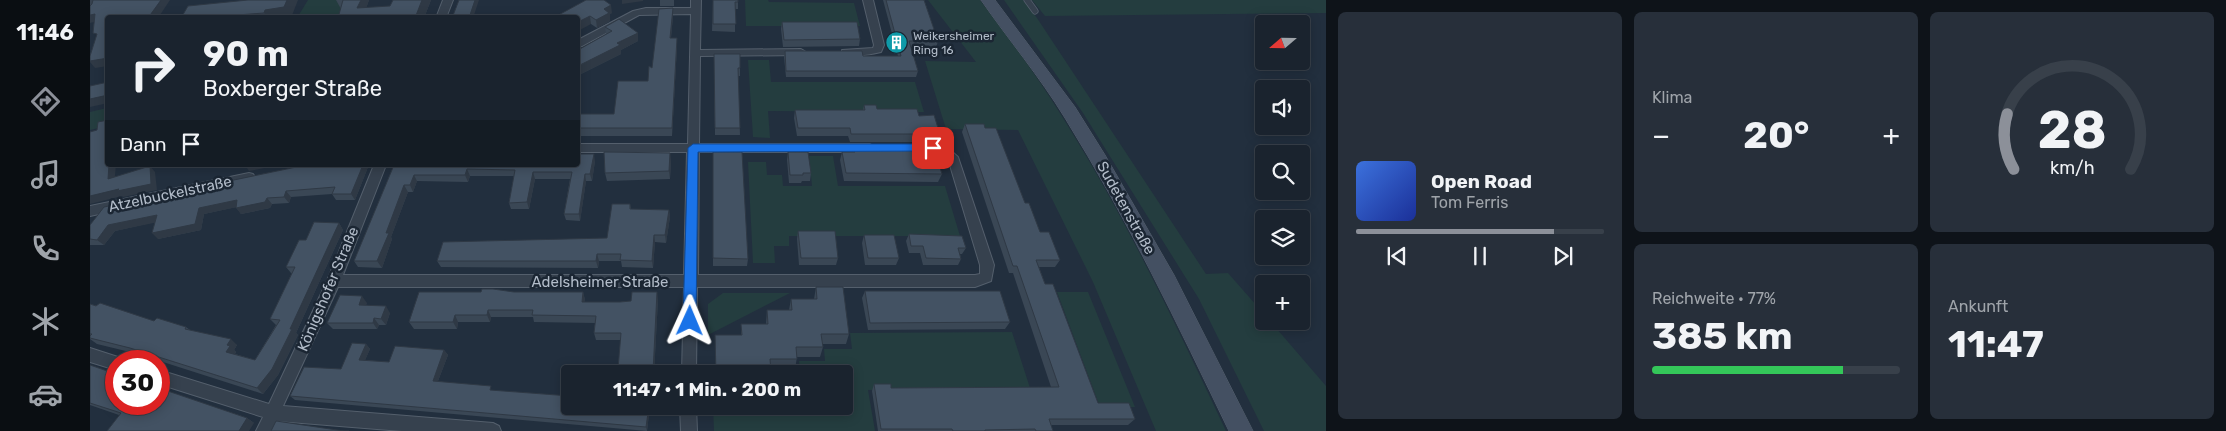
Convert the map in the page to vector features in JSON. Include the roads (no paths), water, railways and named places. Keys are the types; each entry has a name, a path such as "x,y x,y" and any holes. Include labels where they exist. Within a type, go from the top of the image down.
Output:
{"main road":[{"name":"Sudetenstraße","path":"988,0 1069,111 1099,159 1167,281 1241,431"}],"street":[{"path":"90,0 90,11"},
{"path":"442,15 448,0"},
{"path":"838,52 877,50 879,45 868,0"},
{"path":"580,43 636,13 646,10 696,6 689,365"},
{"path":"695,53 809,52"},
{"path":"580,148 883,148"},
{"name":"Adelsheimer Straße","path":"334,282 975,281 986,277 987,265 954,160 945,150 903,148"},
{"name":"Königshofer Straße","path":"264,431 334,282 379,167"},
{"name":"Atzelbuckelstraße","path":"90,211 259,176"},
{"path":"90,355 105,360"},
{"path":"170,380 274,413 493,431"},
{"path":"688,415 689,431"}],"lane":[{"path":"1027,0 1035,11"}],"place":[{"name":"Weikersheimer Ring 16","path":"897,43"}]}
